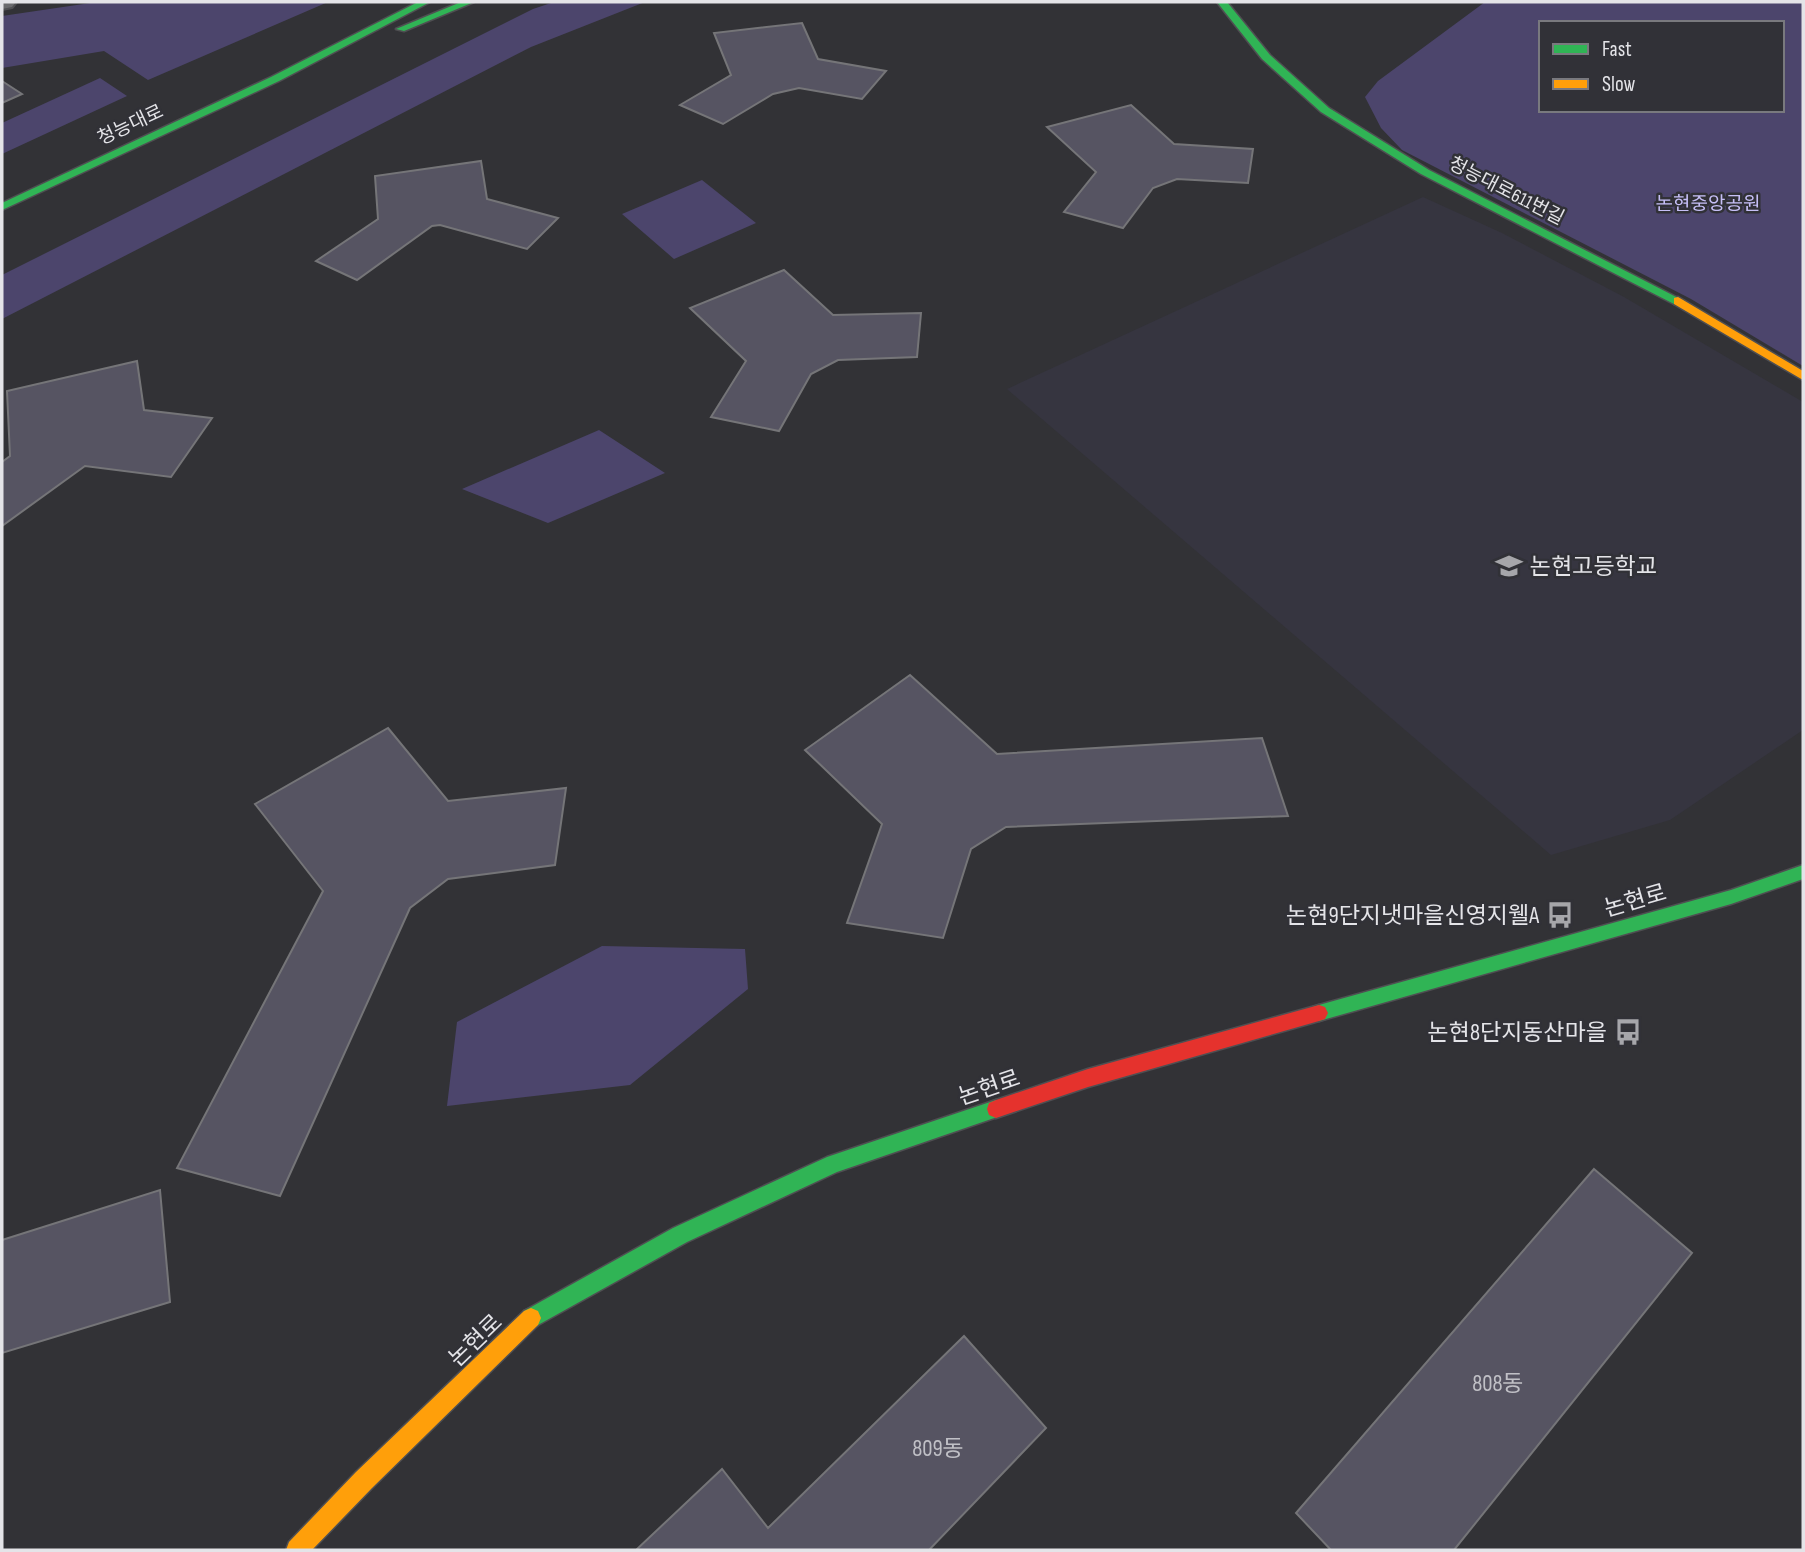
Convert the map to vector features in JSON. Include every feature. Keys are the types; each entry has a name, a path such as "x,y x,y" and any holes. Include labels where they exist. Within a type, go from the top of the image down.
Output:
{"street":[{"name":"청능대로","path":"2,207 275,79 425,2"},
{"name":"청능대로","path":"275,79 469,2"},
{"name":"청능대로611번길","path":"1222,2 1266,57 1325,110 1425,172 1687,306 1803,376"},
{"name":"논현로","path":"297,1550 364,1480 529,1319 680,1235 834,1164 1088,1078 1731,897 1803,872"}],"shaded area":[{"name":"논현고등학교","path":"1423,197 1502,233 1624,297 1803,402 1803,730 1670,820 1551,855 1007,389"}],"green space":[{"path":"97,2 328,2 148,80 104,51 2,68 2,16"},
{"path":"554,2 645,2 531,47 2,319 2,275 533,9"},
{"name":"논현중앙공원","path":"1485,2 1803,2 1803,366 1691,299 1402,150 1381,128 1365,97 1378,81"},
{"path":"100,78 127,96 2,154 2,123"},
{"path":"702,180 756,223 674,259 622,214"},
{"path":"599,430 665,473 548,523 462,489"},
{"path":"602,946 745,949 748,989 630,1085 447,1106 457,1022"}],"building":[{"path":"802,23 818,59 886,71 862,99 799,88 773,94 723,124 680,105 731,75 714,33"},
{"path":"2,81 22,94 2,103"},
{"path":"1131,105 1174,144 1253,149 1248,183 1177,179 1153,188 1123,228 1064,212 1096,172 1047,127"},
{"path":"481,161 487,199 558,218 527,249 440,225 432,226 357,280 316,261 378,219 375,176"},
{"path":"784,270 833,315 921,313 917,357 838,360 811,374 779,431 711,417 746,361 690,308"},
{"path":"137,361 144,410 212,418 171,477 85,466 2,526 2,462 10,456 7,391"},
{"path":"910,675 997,754 1262,738 1288,816 1006,827 971,849 943,938 847,923 882,824 805,750"},
{"path":"388,728 448,801 566,788 555,865 448,879 410,908 280,1196 177,1168 323,891 255,804"},
{"path":"1594,1169 1692,1253 1454,1550 1331,1550 1296,1513"},
{"path":"160,1190 170,1302 2,1353 2,1240"},
{"path":"964,1336 1046,1428 929,1550 636,1550 722,1469 768,1528"}],"traffic: fast":[{"path":"2,207 275,79 425,2"},
{"path":"401,29 469,2"},
{"path":"1222,2 1266,57 1325,110 1425,172 1678,301"},
{"path":"1319,1013 1731,897 1803,872"},
{"path":"531,1318 680,1235 834,1164 996,1109"}],"traffic: slow":[{"path":"1678,301 1803,376"},
{"path":"297,1550 364,1480 531,1318"}],"traffic: jam":[{"path":"996,1109 1088,1078 1319,1013"}],"place":[{"name":"논현고등학교","path":"1509,566"},
{"name":"논현9단지냇마을신영지웰A","path":"1560,915"},
{"name":"논현8단지동산마을","path":"1628,1032"}]}
